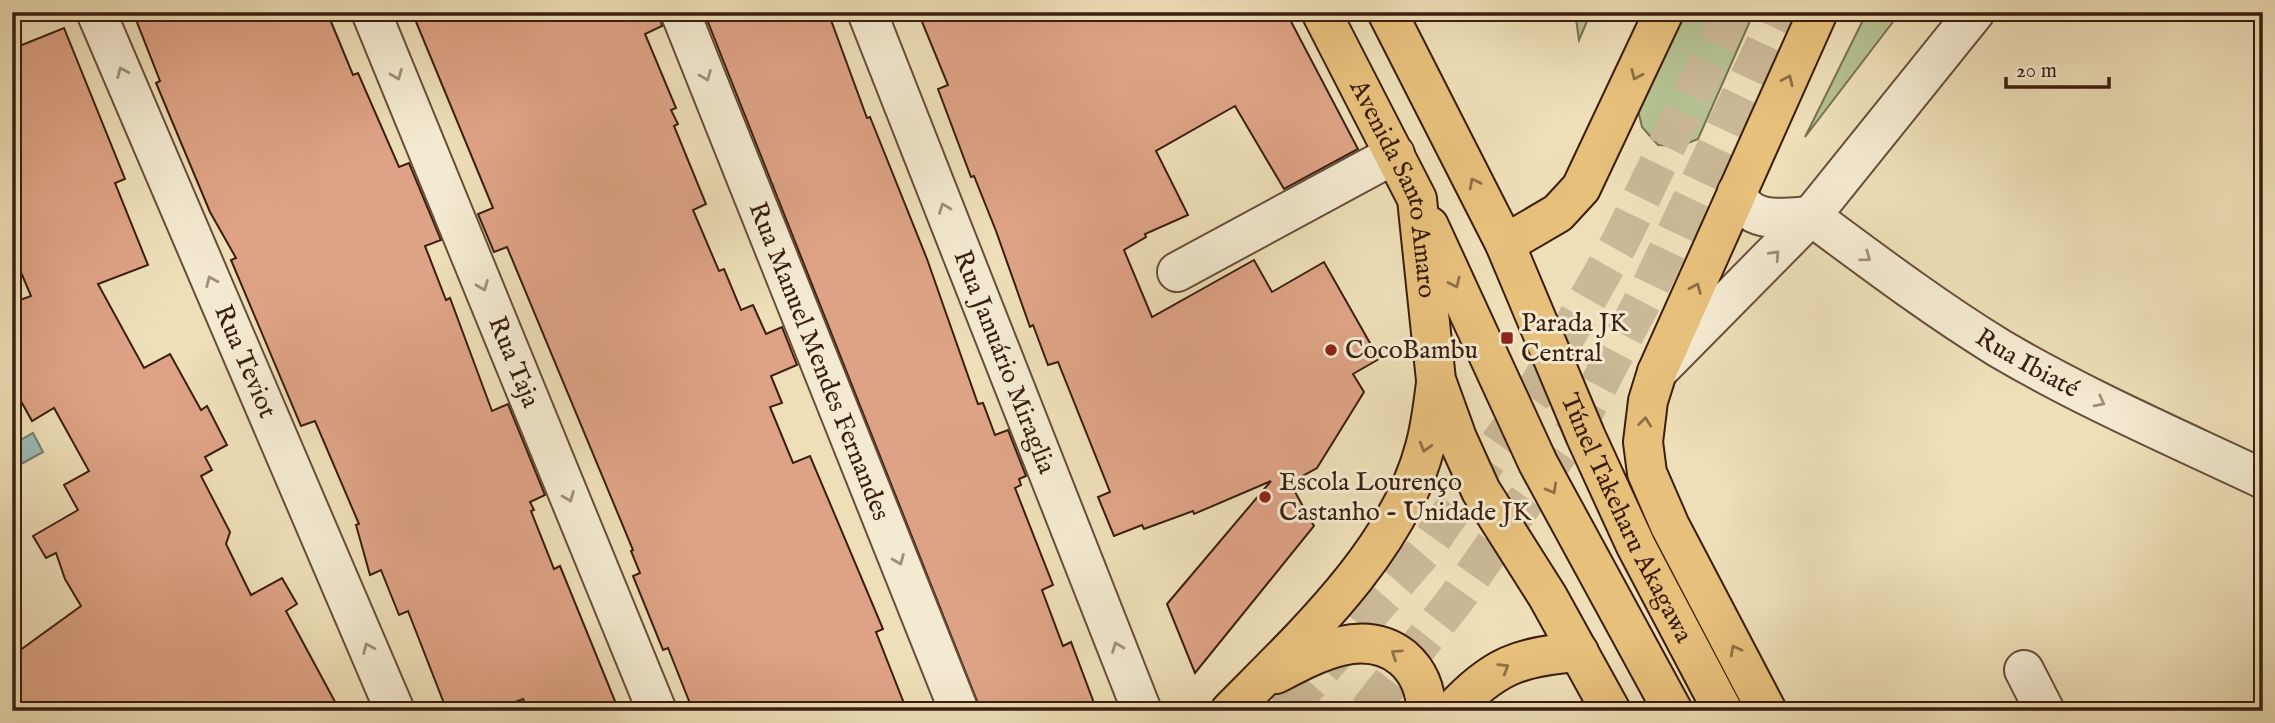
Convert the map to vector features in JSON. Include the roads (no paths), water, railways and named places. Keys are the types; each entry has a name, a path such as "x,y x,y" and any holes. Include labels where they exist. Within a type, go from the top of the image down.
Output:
{"main road":[{"name":"Avenida Santo Amaro","path":"1321,12 1417,199 1436,380 1457,438 1481,491 1579,652 1611,711"},
{"path":"1387,12 1505,244 1558,212 1581,188 1664,12"},
{"path":"1767,711 1670,526 1647,472 1643,442 1648,401 1657,372 1818,12"},
{"name":"Túnel Takeharu Akagawa","path":"1417,199 1538,463 1674,711"},
{"name":"Túnel Takeharu Akagawa","path":"1505,244 1586,437 1636,546 1723,711"},
{"path":"1242,698 1377,550 1405,500 1425,449 1436,380"},
{"path":"1242,698 1337,646 1368,643 1391,649 1411,665 1424,686 1426,711"},
{"path":"1452,711 1487,678 1516,660 1542,654 1579,652"}],"street":[{"name":"Rua Teviot","path":"96,12 395,711"},
{"name":"Rua Taja","path":"371,12 657,711"},
{"name":"Rua Manuel Mendes Fernandes","path":"680,12 959,711"},
{"name":"Rua Januário Miraglia","path":"867,12 1142,711"},
{"path":"1657,372 1811,216 1975,12"},
{"path":"1177,272 1395,154"},
{"path":"1737,192 1741,204 1752,215 1771,219 1811,216"},
{"name":"Rua Ibiaté","path":"1811,216 1938,309 2001,348 2129,417 2263,479"},
{"path":"2024,670 2039,709"}],"water":[{"path":"33,433 43,452 12,469 12,445"}],"tunnel":[{"path":"1285,711 1423,552 1532,397 1620,242 1732,12"},
{"path":"1368,711 1456,599 1575,430 1651,285 1780,12"}],"place":[{"name":"Parada JK Central","path":"1507,338"},
{"name":"CocoBambu","path":"1331,350"},
{"name":"Escola Lourenço Castanho - Unidade JK","path":"1265,497"}]}
